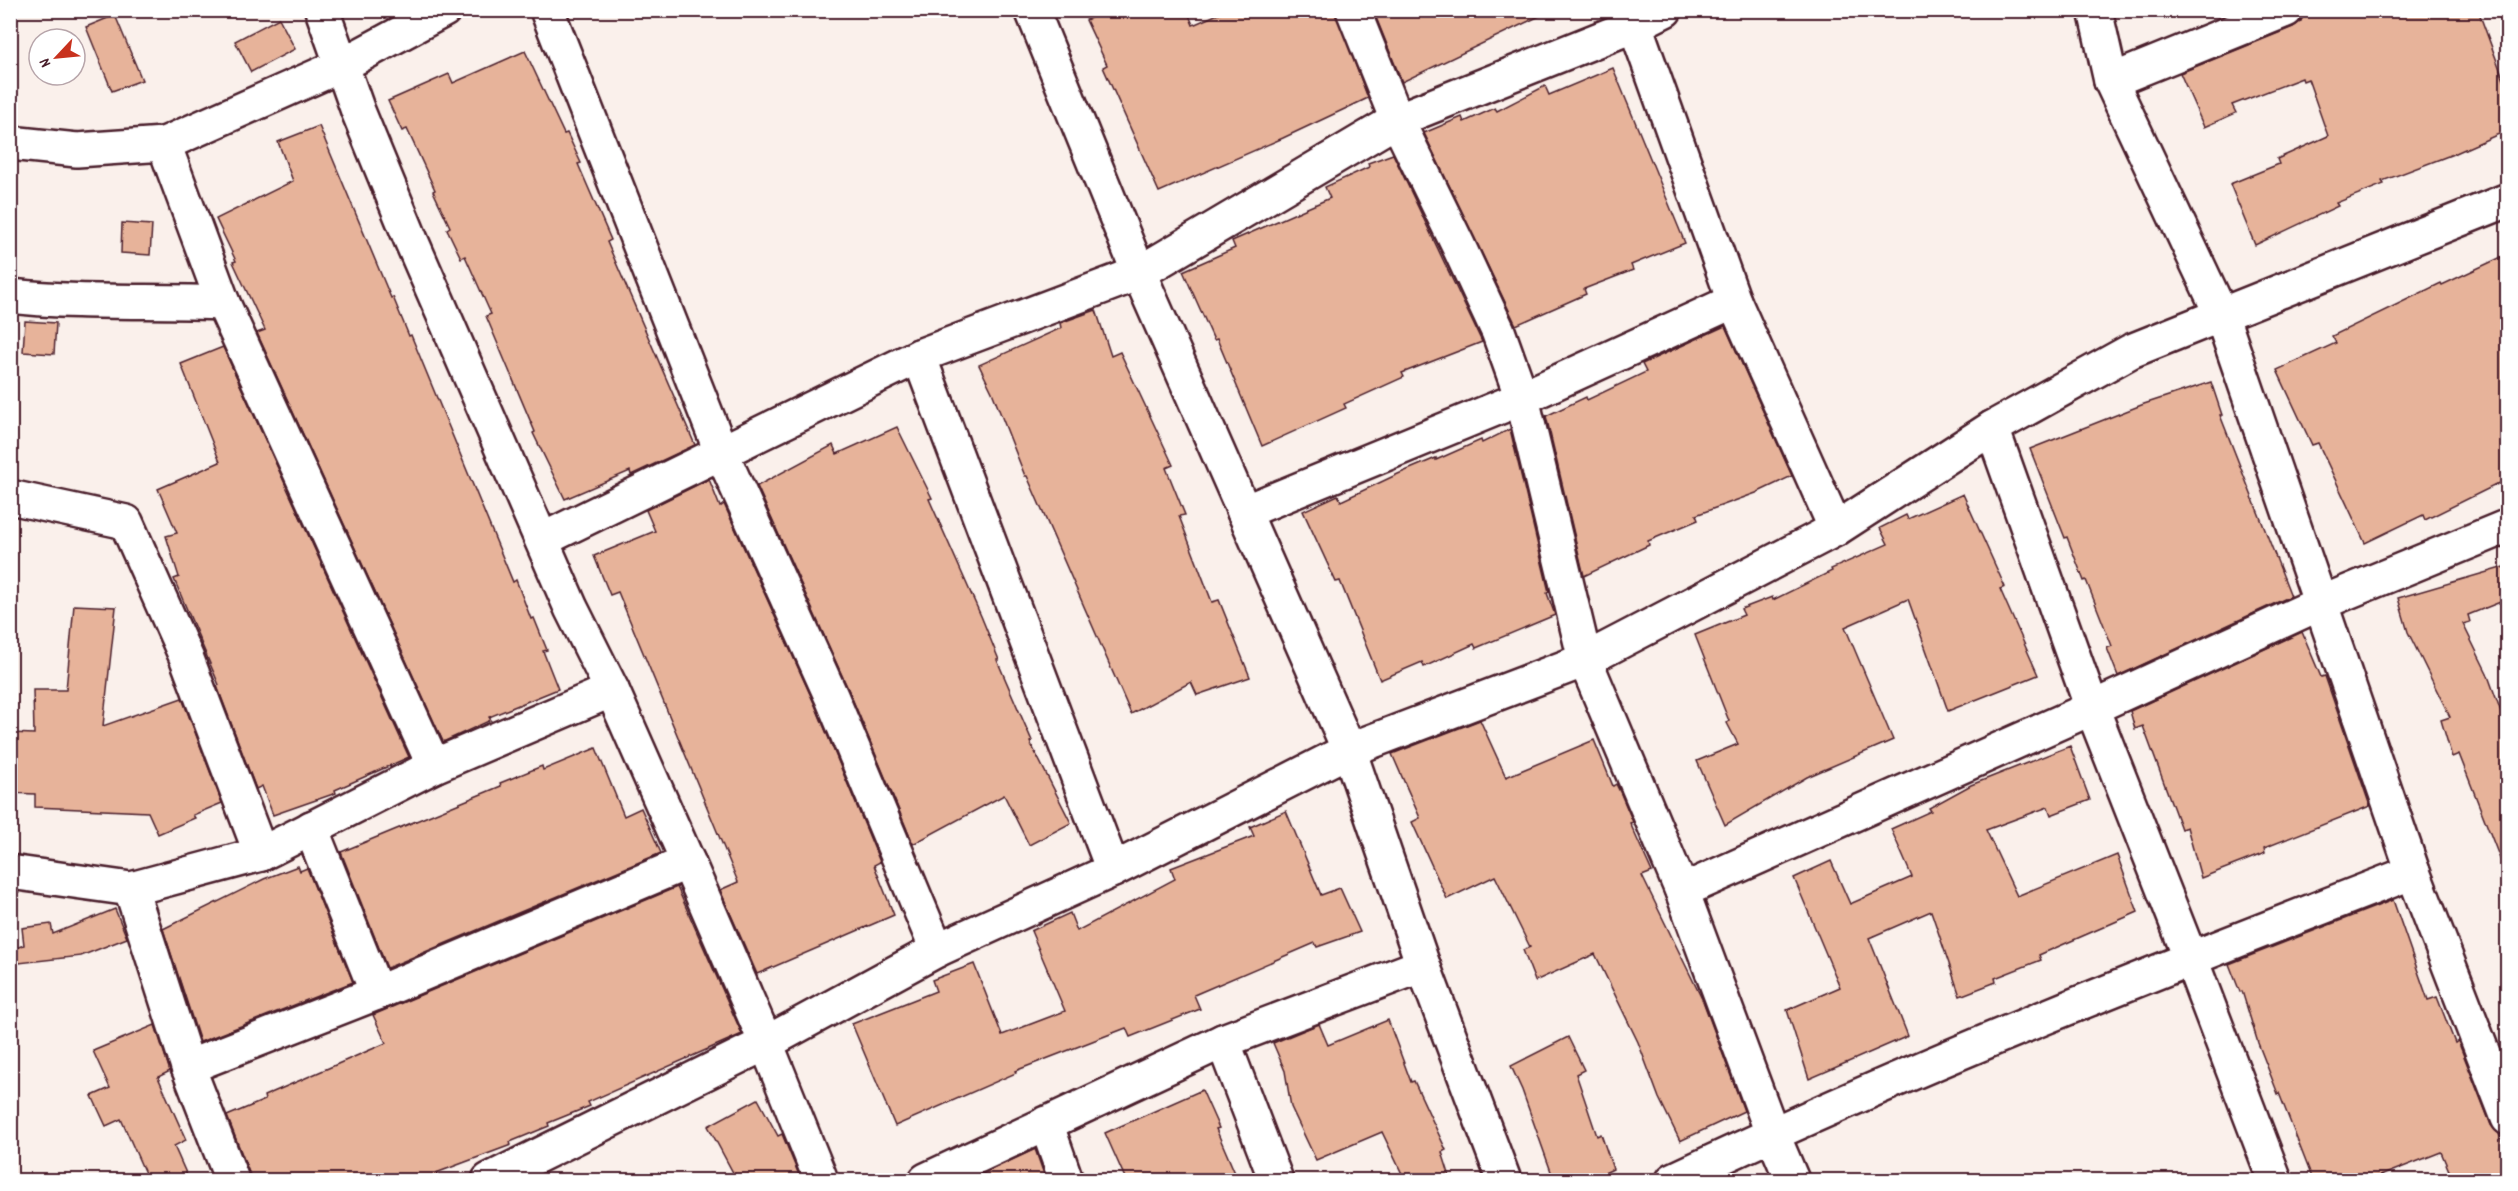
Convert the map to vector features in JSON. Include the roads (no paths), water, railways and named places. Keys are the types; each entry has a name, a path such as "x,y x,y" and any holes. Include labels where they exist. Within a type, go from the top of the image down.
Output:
{"street":[{"path":"322,10 411,240 571,608 612,690 688,861 766,1043 821,1180"},
{"path":"10,143 78,150 164,144 342,65 444,10"},
{"path":"547,10 722,454 832,698 937,950"},
{"path":"1032,10 1139,273 1349,750 1423,965 1504,1180"},
{"path":"1353,10 1397,120 1488,310 1522,398 1585,660 1682,891 1772,1133 1792,1180"},
{"path":"542,540 919,356 1139,273 1397,120 1631,18 1665,10"},
{"path":"2095,10 2111,81 2221,314 2413,872 2508,1118"},
{"path":"2111,81 2286,10"},
{"path":"1631,18 1734,301 1836,529"},
{"path":"164,144 223,303 434,766"},
{"path":"489,1180 766,1043 937,950 1113,870 1349,750 1585,660 1836,529 1992,428 2131,351 2508,200"},
{"path":"10,296 101,303 157,300 223,303"},
{"path":"1244,512 1522,398 1734,301"},
{"path":"919,356 1113,870"},
{"path":"1992,428 2092,708 2275,1180"},
{"path":"10,497 126,522 187,659 261,854"},
{"path":"1682,891 2321,603 2508,526"},
{"path":"10,872 130,889 261,854 434,766 612,690"},
{"path":"311,828 377,993"},
{"path":"188,1067 377,993 688,861"},
{"path":"1673,1180 1772,1133 2190,957 2413,872"},
{"path":"130,889 188,1067 232,1180"},
{"path":"926,1180 1223,1041 1423,965"},
{"path":"1223,1041 1276,1180"},
{"path":"1046,1123 1066,1180"}]}
